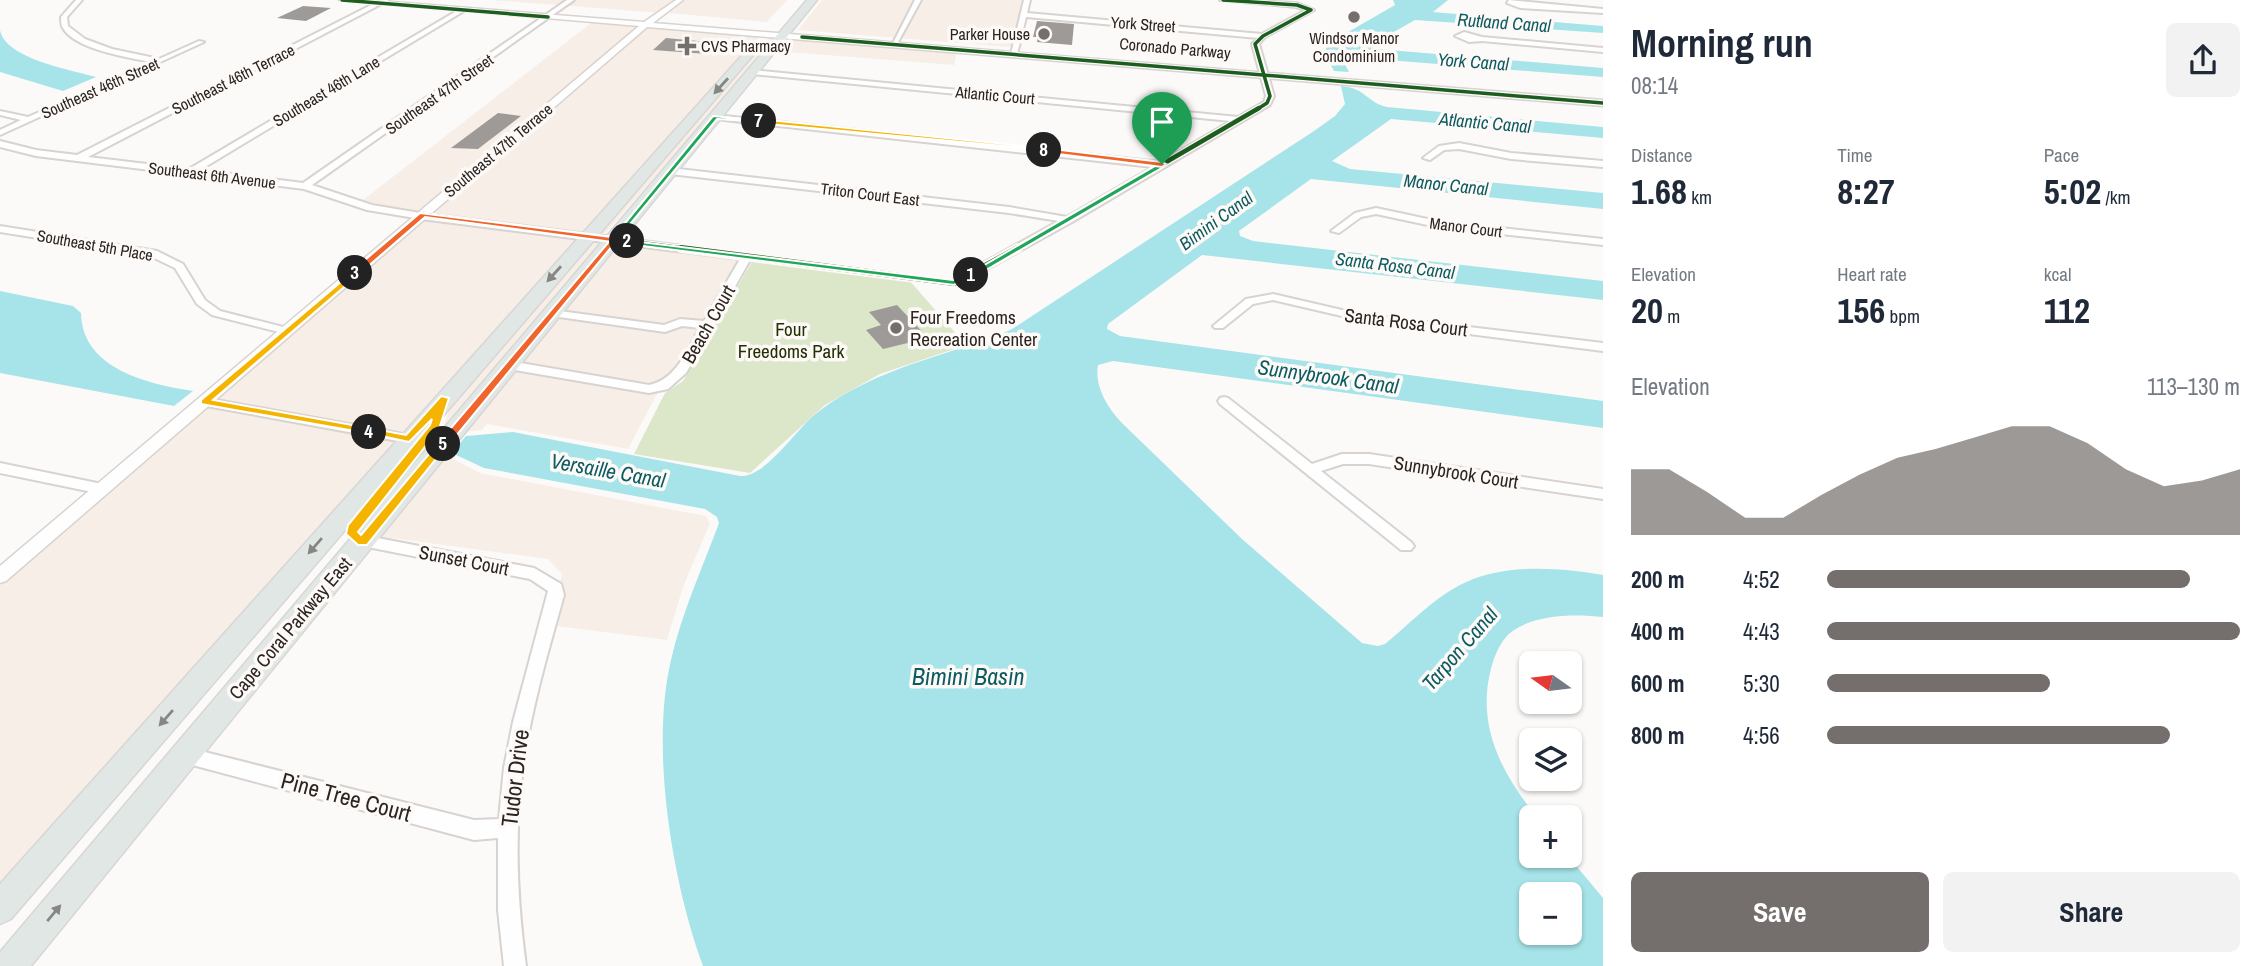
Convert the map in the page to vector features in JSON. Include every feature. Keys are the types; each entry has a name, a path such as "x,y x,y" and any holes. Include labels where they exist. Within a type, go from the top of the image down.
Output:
{"main road":[{"name":"Cape Coral Parkway East","path":"10,966 812,0"},
{"name":"Cape Coral Parkway East","path":"0,908 444,398 771,30"},
{"path":"362,541 352,534 352,528 435,426 444,398"}],"street":[{"path":"79,0 64,17 65,27 73,36 161,61"},
{"name":"Coronado Parkway","path":"342,0 504,8 551,15"},
{"name":"Coronado Parkway","path":"407,0 551,15 771,30 1603,100"},
{"name":"Southeast 47th Street","path":"305,186 571,0"},
{"name":"Southeast 47th Terrace","path":"0,576 422,215 650,22 680,0"},
{"path":"895,42 918,0"},
{"path":"1015,52 1027,0"},
{"path":"1069,220 1270,99 1255,48 1263,36 1311,10 1297,5 1223,0"},
{"path":"1531,5 1523,1 1509,2 1514,5 1603,11"},
{"name":"Southeast 46th Terrace","path":"79,158 383,2"},
{"name":"Southeast 46th Lane","path":"191,172 461,5"},
{"path":"1506,10 1514,5"},
{"name":"York Street","path":"1023,15 1263,36"},
{"path":"1463,39 1458,35 1472,32 1482,39"},
{"path":"1455,43 1463,39 1482,39 1603,50"},
{"name":"Southeast 46th Street","path":"0,133 201,42"},
{"name":"Atlantic Court","path":"752,72 1238,119"},
{"path":"0,113 29,120"},
{"path":"715,117 1162,164"},
{"name":"Southeast 6th Avenue","path":"0,144 79,158 305,186 370,208 954,283 1069,220"},
{"path":"1427,158 1442,148 1459,146 1500,155 1603,164"},
{"name":"Triton Court East","path":"670,171 1009,210 1069,220"},
{"name":"Manor Court","path":"1336,231 1363,212 1376,211 1437,224 1603,242"},
{"name":"Southeast 5th Place","path":"0,229 153,253 179,266 201,302 216,313 287,331"},
{"name":"Beach Court","path":"509,365 649,388 664,386 682,370 746,257"},
{"name":"Santa Rosa Court","path":"1219,326 1250,301 1273,297 1350,315 1603,347"},
{"path":"552,313 665,329 680,321 707,325"},
{"path":"1224,401 1406,546"},
{"path":"205,402 409,439"},
{"name":"Sunnybrook Court","path":"1311,470 1342,459 1369,459 1603,494"},
{"path":"0,468 102,489"},
{"name":"Sunset Court","path":"362,541 534,574 550,582 556,595"},
{"name":"Tudor Drive","path":"515,966 511,937 508,828 517,743 556,595"},
{"name":"Pine Tree Court","path":"185,755 474,830 508,828"}],"shaded area":[{"path":"491,0 675,0 661,13"},
{"path":"684,0 787,0 767,22 669,13"},
{"path":"822,0 1031,0 1021,48 798,30"},
{"path":"591,23 638,27 416,215 363,200"},
{"path":"660,27 761,35 437,395 0,891 0,585 644,29"},
{"path":"770,36 777,37 605,234 610,235 366,520 443,428 453,399"},
{"path":"786,37 957,51 954,65 774,51"},
{"path":"622,237 748,253 679,376 658,392 628,449 487,424 482,430 463,432"},
{"path":"444,454 480,473 706,516 710,523 683,587 667,640 548,625 562,574 548,559 377,536"}],"green space":[{"name":"Four Freedoms Park","path":"753,260 909,280 966,345 880,374 825,405 750,473 634,454 665,393 683,381"}],"water":[{"path":"1393,0 1448,0 1433,12 1603,26 1603,33 1415,20 1371,45 1377,49 1603,68 1603,77 1349,57 1342,59 1349,72 1334,71 1324,52 1329,43 1395,5"},
{"path":"0,30 14,49 26,56 96,77 63,91 0,72"},
{"name":"Bimini Basin","path":"1341,86 1356,89 1374,102 1387,107 1603,127 1603,138 1391,119 1332,161 1350,169 1603,193 1603,209 1311,179 1239,231 1240,236 1253,241 1603,281 1603,300 1202,255 1108,324 1107,329 1120,336 1603,401 1603,428 1113,361 1098,365 1098,382 1108,405 1124,425 1242,539 1362,643 1378,646 1385,644 1448,592 1492,573 1548,569 1603,575 1603,617 1546,618 1524,625 1506,637 1492,665 1487,707 1489,727 1502,765 1528,805 1519,805 1519,868 1578,868 1603,898 1603,966 703,966 682,895 674,855 664,773 663,733 665,695 671,660 719,523 717,517 705,509 484,468 452,453 466,436 513,432 740,476 749,474 769,462 812,417 832,402 901,368 1012,329 1335,116 1345,104"},
{"path":"0,291 73,306 81,313 84,332 93,348 105,360 138,378 193,391 174,406 0,373"}],"building":[{"path":"303,6 331,8 306,21 277,18"},
{"path":"1037,21 1074,24 1072,45 1037,42 1038,37 1033,37"},
{"name":"CVS Pharmacy","path":"666,38 719,43 708,54 653,50"},
{"path":"498,113 521,116 478,149 451,148"},
{"name":"Four Freedoms Recreation Center","path":"897,305 928,338 883,349 866,330 881,325 869,312"}],"cycle path":[{"path":"342,0 548,17"},
{"path":"423,215 954,283 1069,220 1267,103 1270,96 1255,44 1263,36 1311,10 1297,5 1223,0"},
{"path":"802,37 1603,103"}],"place":[{"name":"Windsor Manor Condominium","path":"1354,17"},
{"name":"Parker House","path":"1044,34"},
{"name":"CVS Pharmacy","path":"687,46"},
{"name":"Four Freedoms Recreation Center","path":"896,328"}],"route":[{"path":"1162,164 715,117 619,232 613,240 509,365 362,541 352,534 357,519 435,426 442,414 444,398 409,439 205,402 423,215 613,240 954,283 1069,220 1162,164"}],"water label":[{"name":"Rutland Canal","path":"1504,23"},
{"name":"York Canal","path":"1473,62"},
{"name":"Atlantic Canal","path":"1485,123"},
{"name":"Manor Canal","path":"1446,185"},
{"name":"Bimini Canal","path":"1216,221"},
{"name":"Santa Rosa Canal","path":"1395,266"},
{"name":"Sunnybrook Canal","path":"1328,377"},
{"name":"Versaille Canal","path":"608,471"},
{"name":"Tarpon Canal","path":"1460,649"}]}
